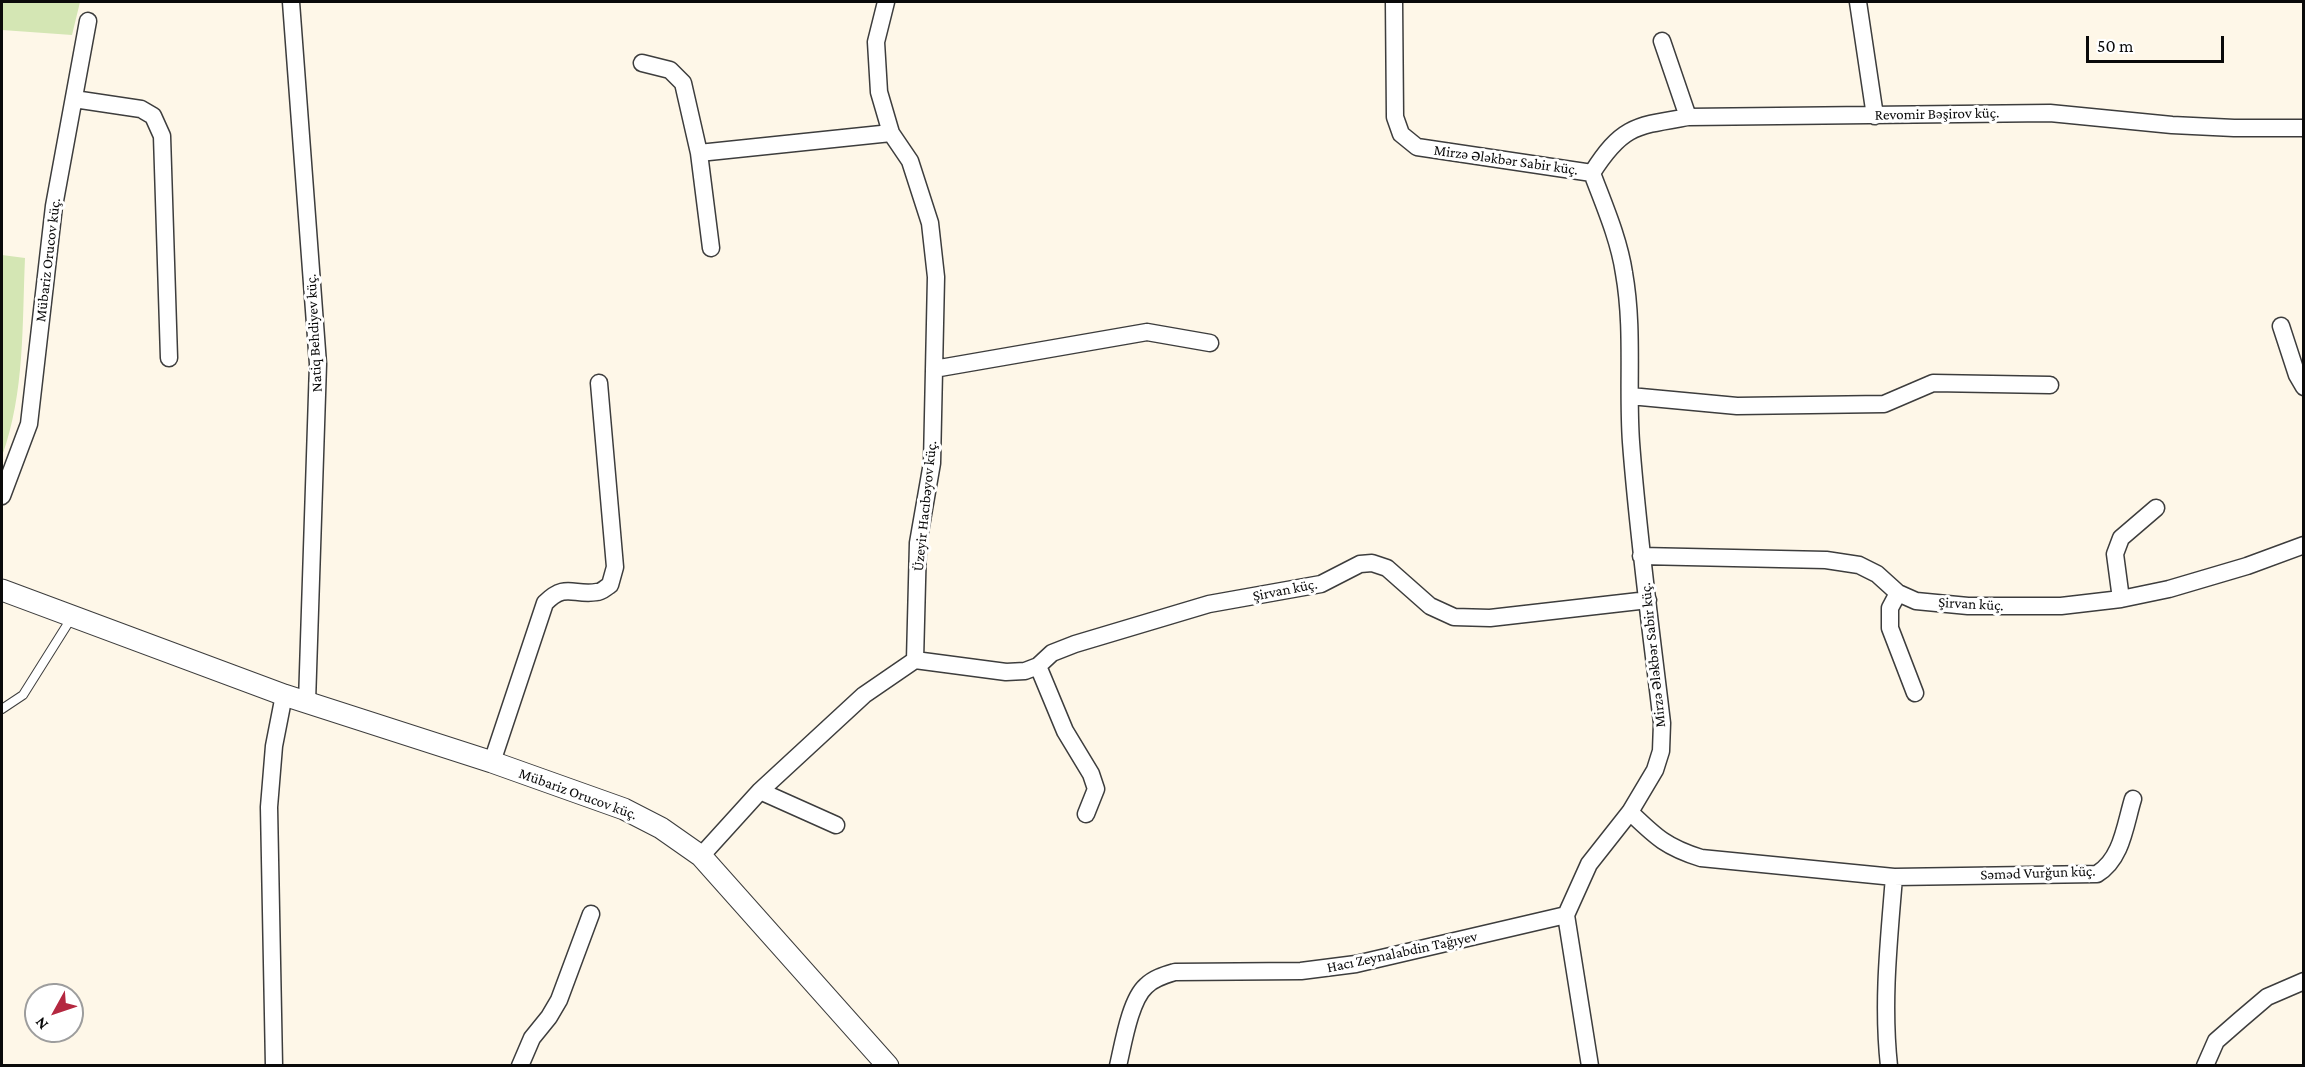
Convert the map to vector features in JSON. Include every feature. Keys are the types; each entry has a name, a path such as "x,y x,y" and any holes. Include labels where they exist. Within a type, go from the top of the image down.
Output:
{"street":[{"name":"Natiq Behdiyev küç.","path":"291,2 318,364 307,702"},
{"name":"Üzeyir Hacıbəyov küç.","path":"886,2 876,42 879,92 891,133 910,161 930,223 936,277 932,463 918,543 915,660"},
{"name":"Mirzə Ələkbər Sabir küç.","path":"1394,2 1395,117 1401,134 1417,147 1592,173 1613,231 1624,272 1629,324 1631,440 1641,556 1662,723 1661,751 1655,770 1630,812 1589,864 1566,915"},
{"path":"1858,2 1875,116"},
{"name":"Mübariz Orucov küç.","path":"2,496 29,424 54,206 88,21"},
{"path":"1662,41 1688,117"},
{"path":"642,63 670,70 683,83 699,153 711,248"},
{"path":"74,99 141,109 153,116 162,136 169,358"},
{"name":"Revomir Bəşirov küç.","path":"1592,173 1607,150 1622,134 1647,124 1688,117 2050,113 2172,125 2304,128"},
{"path":"699,153 891,133"},
{"path":"2281,326 2297,375 2304,387"},
{"path":"934,369 1147,332 1210,343"},
{"path":"492,762 545,603 555,593 571,590 599,592 610,585 615,567 598,383"},
{"path":"1630,396 1737,406 1884,404 1932,383 2050,385"},
{"path":"2121,599 2115,554 2121,538 2156,508"},
{"name":"Şirvan küç.","path":"1641,556 1826,560 1859,565 1868,569 1898,593 1916,601 1968,606 2061,606 2121,599 2169,589 2236,570 2304,545"},
{"name":"Şirvan küç.","path":"915,660 1006,672 1025,671 1038,666 1052,653 1075,644 1209,604 1321,584 1360,564 1372,563 1387,568 1430,606 1454,617 1490,618 1648,600"},
{"name":"Mübariz Orucov küç.","path":"2,590 284,695 492,762 624,809 661,828 701,856 888,1065"},
{"path":"1898,593 1890,608 1890,628 1915,693"},
{"path":"701,856 760,791 864,695 915,660"},
{"path":"1038,666 1065,731 1091,774 1096,789 1086,814"},
{"path":"274,1065 269,807 274,746 284,695"},
{"path":"760,791 836,825"},
{"name":"Səməd Vurğun küç.","path":"1630,812 1659,839 1676,850 1701,858 1894,877 2097,874 2108,868 2116,857 2133,799"},
{"path":"1889,1065 1885,980 1894,877"},
{"path":"520,1065 532,1038 560,1000 591,914"},
{"path":"1566,915 1590,1065"},
{"name":"Hacı Zeynalabdin Tağıyev","path":"1118,1065 1134,1006 1144,987 1159,977 1175,972 1301,971 1356,964 1566,915"},
{"path":"2205,1065 2216,1041 2240,1020 2266,998 2304,981"}],"lane":[{"path":"2,709 23,695 72,616"}],"green space":[{"path":"2,2 80,2 72,35 2,30"},
{"path":"2,255 25,258 19,383 2,456"}]}
